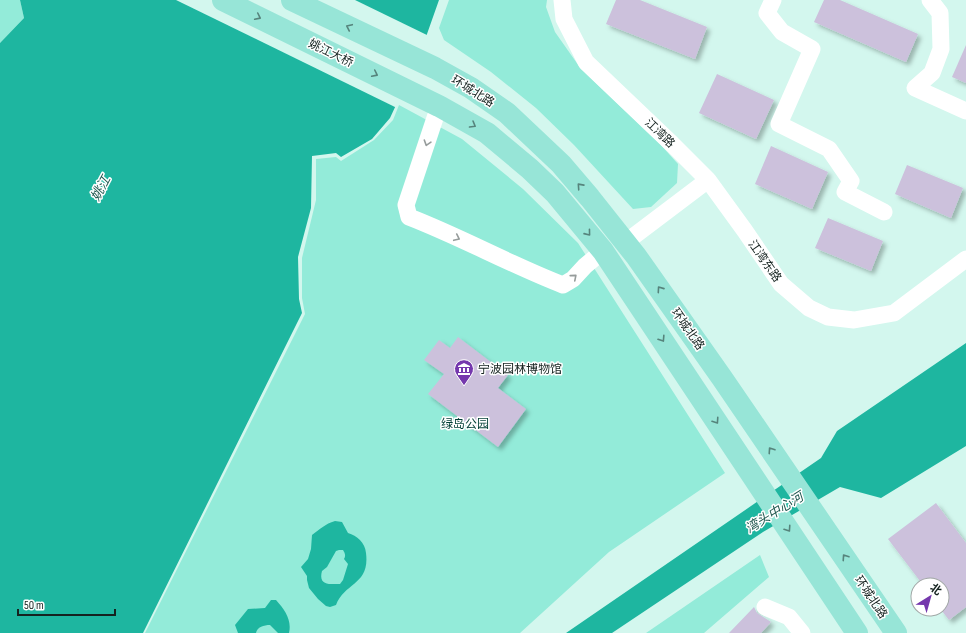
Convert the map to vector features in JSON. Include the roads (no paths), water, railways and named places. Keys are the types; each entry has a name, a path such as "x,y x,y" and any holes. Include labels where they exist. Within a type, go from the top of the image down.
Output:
{"main road":[{"name":"姚江大桥","path":"223,0 439,106"},
{"name":"环城北路","path":"292,0 435,68 471,88 506,113 560,164 626,242 722,378 896,633"},
{"path":"439,106 487,133 530,169 555,193 603,251 853,626"}],"street":[{"name":"江湾路","path":"562,0 564,19 586,62 708,180"},
{"path":"773,0 767,14 782,32 812,50 779,124 829,149 850,181 845,192 884,212"},
{"path":"930,0 940,13 941,49 932,73 914,88 966,111"},
{"path":"439,106 406,205 409,217 540,276 563,284 573,279 585,266 603,251"},
{"path":"626,242 708,180"},
{"name":"江湾东路","path":"708,180 745,231 780,284 809,308 828,317 854,320 894,313 966,259"},
{"path":"765,607 789,617 802,633"}],"water":[{"name":"姚江","path":"20,0 439,0 421,51 390,118 372,139 341,157 336,153 312,156 311,208 298,257 299,299 302,313 143,633 0,633 0,43 24,18"},
{"name":"湾头中心河","path":"966,343 966,446 881,498 840,487 763,532 612,633 566,633 821,458 837,431"},
{"path":"331,522 342,522 348,533 362,543 366,553 366,563 361,577 340,597 336,605 330,607 326,606 318,599 309,588 307,576 301,567 308,559 311,549 312,535","holes":["343,550 345,554 344,559 348,564 343,580 340,584 323,582 321,576 322,571 327,567 336,551"]},
{"path":"271,600 276,600 285,611 290,624 289,633 278,633 270,625 265,625 258,629 256,633 238,633 235,625 248,609 265,608"}],"place":[{"name":"宁波园林博物馆","path":"464,386"}],"park label":[{"name":"绿岛公园","path":"465,424"}]}
